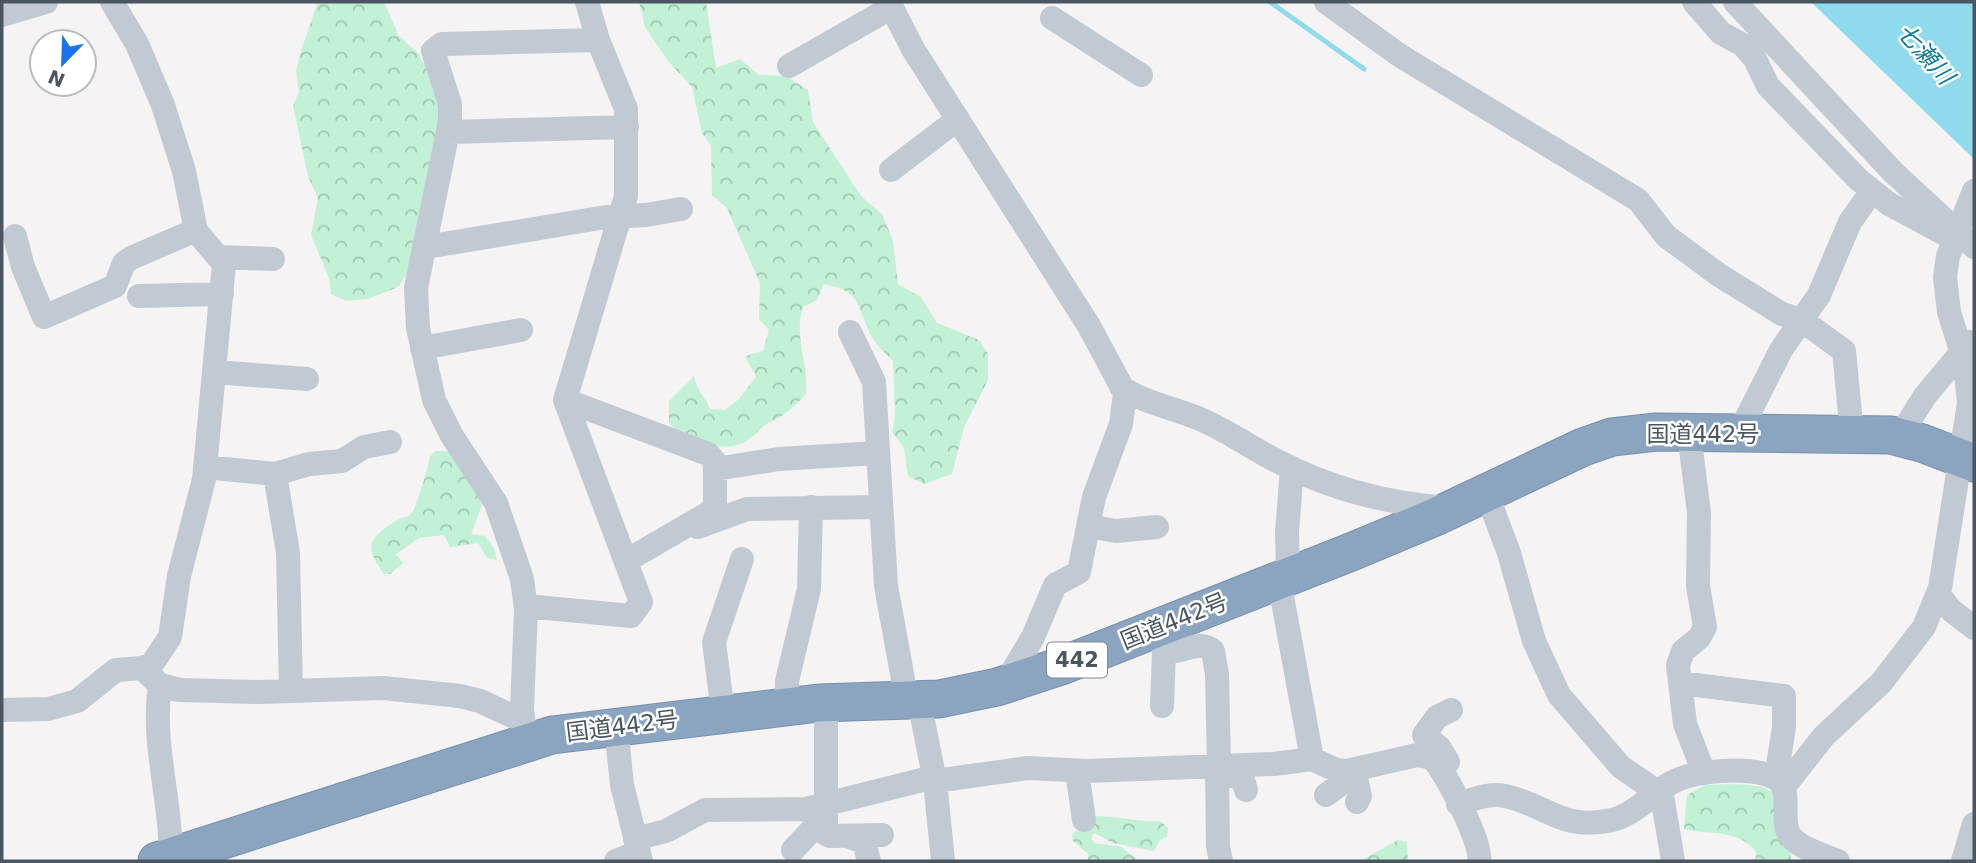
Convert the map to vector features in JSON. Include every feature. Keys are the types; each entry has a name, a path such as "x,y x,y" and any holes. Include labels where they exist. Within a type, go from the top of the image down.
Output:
{"highway":[{"name":"国道442号","path":"166,860 525,732 552,735 826,702 913,701 957,696 1161,639 1283,578 1470,500 1583,447 1612,437 1739,433 1899,437 1967,460"}],"street":[{"path":"2,15 46,2"},
{"path":"112,2 137,44 159,96 184,171 196,230 219,257 225,272 199,505 178,576 172,633 156,660 151,677 169,809 166,860"},
{"path":"526,607 631,616 641,603 565,400 622,217 626,196 626,127 623,99 598,40 587,2"},
{"path":"1326,2 1399,55 1632,196 1666,236 1719,275 1782,314 1803,321 1844,351 1852,434"},
{"path":"1694,2 1721,33 1743,45 1755,60 1768,86 1872,191 1961,235"},
{"path":"1735,2 1893,172 1961,235"},
{"path":"789,66 890,5 904,34 1089,326 1126,401 1094,497 1079,572 1055,585 1028,646 1005,684"},
{"path":"1052,18 1141,75"},
{"path":"525,732 526,607 522,579 507,528 490,492 438,410 422,348 415,302 449,132 450,104 433,56 437,44 598,40"},
{"path":"891,170 958,119"},
{"path":"449,132 626,127"},
{"path":"1739,433 1781,350 1819,295 1850,222 1872,191"},
{"path":"1780,783 1824,736 1881,683 1924,627 1938,594 1967,460 1969,403 1968,345 1945,288 1946,264 1961,235 1974,191"},
{"path":"425,247 681,209"},
{"path":"15,236 23,267 44,317 115,286 124,263 131,258 196,230"},
{"path":"219,257 273,259"},
{"path":"139,296 222,294"},
{"path":"422,348 521,330"},
{"path":"850,332 874,382 886,586 934,779 943,861"},
{"path":"1899,437 1940,376 1968,345"},
{"path":"215,372 307,379"},
{"path":"1121,387 1136,396 1202,419 1292,468 1359,495 1470,500 1509,553 1534,641 1559,695 1621,767 1659,792 1666,807 1673,861"},
{"path":"565,400 708,454 715,462 715,507 708,515 626,561"},
{"path":"1689,433 1699,513 1698,586 1705,627 1699,638 1679,657 1680,683 1690,740 1704,773"},
{"path":"205,467 275,474 297,466 342,461 364,447 390,442"},
{"path":"715,469 779,459 877,453"},
{"path":"1292,468 1283,578 1312,760"},
{"path":"275,474 288,553 291,691"},
{"path":"787,706 786,681 809,589 811,507"},
{"path":"690,525 697,527 747,509 880,507"},
{"path":"1088,526 1116,531 1157,527"},
{"path":"723,713 714,642 742,559"},
{"path":"1938,594 1951,610 1974,628"},
{"path":"1161,639 1162,706"},
{"path":"1161,639 1172,652 1202,646 1213,651 1217,674 1216,766 1218,846 1221,861"},
{"path":"2,710 48,709 70,705 116,670 151,677 199,692 383,688 460,696 480,701 525,732"},
{"path":"1680,683 1784,696 1780,783 1786,825 1790,836 1800,844 1838,861"},
{"path":"826,702 826,834 882,835"},
{"path":"1451,710 1430,724 1424,735 1439,747 1451,768 1452,793"},
{"path":"616,726 622,785 639,851"},
{"path":"1326,795 1354,773 1421,755 1435,760 1479,847 1479,861"},
{"path":"616,861 639,851 666,831 705,810 825,810 934,779 1018,769 1076,771 1312,760 1336,770 1354,773"},
{"path":"1216,766 1243,780 1247,790"},
{"path":"1076,771 1084,820"},
{"path":"1452,793 1506,796 1564,820 1581,823 1622,816 1674,782 1704,773 1730,772 1780,783"},
{"path":"1354,773 1360,796 1357,802"},
{"path":"793,850 825,810"},
{"path":"1963,861 1974,824"},
{"path":"847,836 864,842 869,861"}],"green space":[{"path":"318,2 384,2 399,36 418,53 431,77 440,114 415,261 398,287 368,299 346,301 331,294 329,278 311,235 318,198 308,176 293,106 299,92 296,71"},
{"path":"639,2 706,2 716,68 740,59 759,75 786,76 808,90 813,122 861,196 882,214 893,241 898,284 921,297 937,323 979,340 988,354 988,380 964,427 952,474 924,484 908,476 904,448 892,432 895,417 893,361 873,339 853,297 847,291 824,284 817,300 803,307 800,318 806,394 793,408 764,426 748,440 731,446 712,446 692,440 669,423 669,401 694,376 710,409 725,410 739,399 756,377 745,356 763,351 769,330 759,319 760,283 727,208 712,195 711,146 702,133 692,87 668,61 645,27"},
{"path":"436,451 451,451 473,483 482,505 471,534 485,536 494,548 497,560 487,558 478,543 450,547 444,535 419,538 396,554 403,563 390,574 384,574 373,555 372,542 388,526 412,513 430,456"},
{"path":"1705,785 1753,785 1773,793 1786,822 1791,861 1754,861 1757,854 1743,840 1725,834 1684,829 1687,795"},
{"path":"1092,816 1160,821 1168,828 1167,837 1160,840 1154,851 1113,843 1094,833 1091,839 1095,843 1121,847 1139,861 1088,861 1088,854 1073,841 1072,835"},
{"path":"1398,840 1407,842 1408,861 1360,861"}],"water":[{"name":"七瀬川","path":"1811,2 1974,2 1974,159"}],"waterway":[{"path":"1270,2 1364,69"}]}
